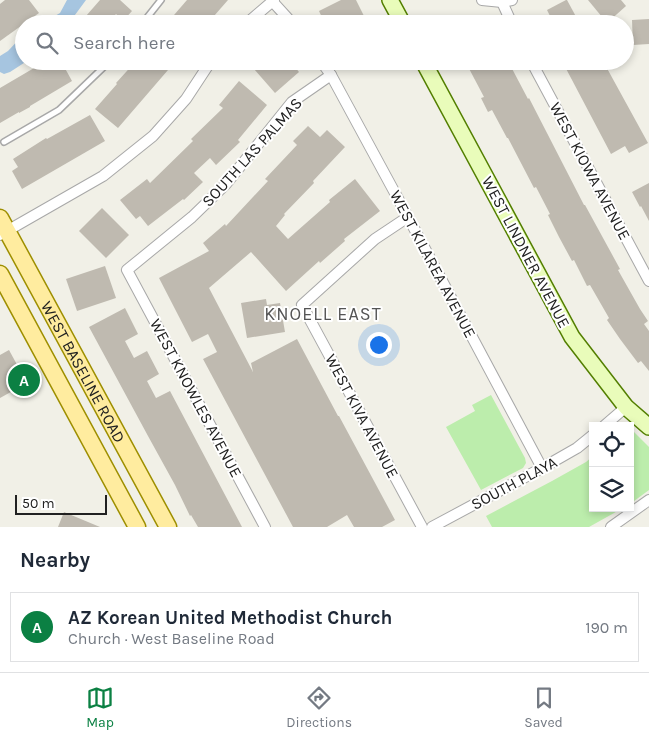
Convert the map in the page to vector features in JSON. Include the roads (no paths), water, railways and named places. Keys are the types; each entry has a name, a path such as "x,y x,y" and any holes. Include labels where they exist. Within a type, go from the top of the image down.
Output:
{"main road":[{"name":"WEST BASELINE ROAD","path":"2,228 168,527"},
{"name":"WEST BASELINE ROAD","path":"0,274 137,527"}],"street":[{"path":"390,0 398,15"},
{"path":"482,0 507,1 510,15"},
{"path":"257,15 273,1 285,15"},
{"path":"2,228 102,176 153,136 186,99 205,70"},
{"name":"WEST KILAREA AVENUE","path":"327,70 542,468"},
{"name":"WEST LINDNER AVENUE","path":"428,70 572,337 626,407 649,427"},
{"name":"WEST KIOWA AVENUE","path":"536,70 649,281"},
{"name":"SOUTH LAS PALMAS","path":"128,270 192,217 226,184 292,102 331,75"},
{"name":"WEST KIVA AVENUE","path":"408,217 375,239 302,306 422,527"},
{"name":"WEST KNOWLES AVENUE","path":"128,270 265,527"},
{"path":"609,422 626,407"},
{"name":"SOUTH PLAYA","path":"432,527 542,468 577,448 589,438"},
{"path":"611,527 649,500"}],"lane":[{"path":"149,15 161,0"},
{"path":"4,142 60,110 101,70"}],"water":[{"path":"67,0 86,0 75,15 56,15 60,13"},
{"path":"15,44 15,69 4,74 0,72 0,56"}],"place":[{"name":"AZ Korean United Methodist Church","path":"24,380"}],"district":[{"name":"KNOELL EAST","path":"323,314"}]}
